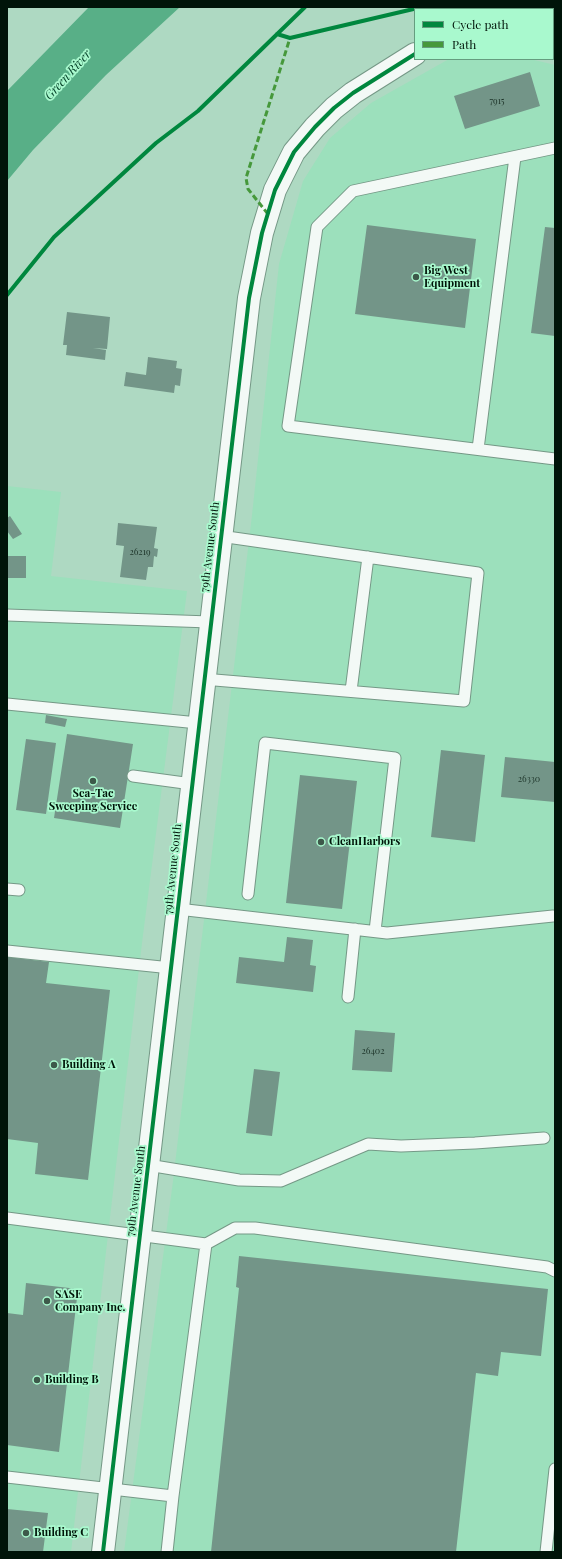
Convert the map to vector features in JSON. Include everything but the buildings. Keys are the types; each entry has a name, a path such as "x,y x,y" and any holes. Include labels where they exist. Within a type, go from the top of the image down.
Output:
{"street":[{"name":"79th Avenue South","path":"103,1552 220,536 249,298 262,233 275,190 294,152 334,108 377,77 414,55"}],"lane":[{"path":"555,148 353,191 317,227 288,426 555,459"},
{"path":"478,450 515,157"},
{"path":"203,679 464,700 478,573 220,536"},
{"path":"351,691 368,557"},
{"path":"7,615 210,622"},
{"path":"7,704 198,723"},
{"path":"248,894 265,743 395,758 375,931"},
{"path":"133,776 192,784"},
{"path":"7,889 19,890"},
{"path":"178,909 387,932 553,916"},
{"path":"348,997 355,929"},
{"path":"7,951 171,968"},
{"path":"148,1165 239,1180 281,1182 368,1144 401,1146 431,1145 544,1138"},
{"path":"7,1218 140,1234 206,1244 235,1228 255,1228 546,1267 555,1271"},
{"path":"166,1552 206,1244"},
{"path":"546,1552 555,1469"},
{"path":"7,1477 173,1496"}],"shaded area":[{"path":"447,60 534,60 555,65 555,1552 124,1552 173,1181 252,515 279,264 303,181 330,138 371,103"},
{"path":"7,486 61,492 51,576 187,591 142,943 71,1552 7,1552"}],"water":[{"name":"Green River","path":"89,7 180,7 106,75 33,150 7,181 7,91"}],"marked path":[{"path":"268,214 248,189 246,178 290,38"}],"cycle path":[{"path":"7,295 54,237 156,143 198,111 305,7"},
{"path":"418,8 422,7"},
{"path":"277,34 290,38 414,9"},
{"path":"103,1552 249,298 262,233 275,190 294,152 315,127 334,108 353,93 414,55"}],"place":[{"name":"Big West Equipment","path":"416,277"},
{"name":"Sea-Tac Sweeping Service","path":"93,781"},
{"name":"CleanHarbors","path":"321,842"},
{"name":"Building A","path":"54,1065"},
{"name":"SASE Company Inc.","path":"47,1301"},
{"name":"Building B","path":"37,1380"},
{"name":"Building C","path":"26,1533"}]}
